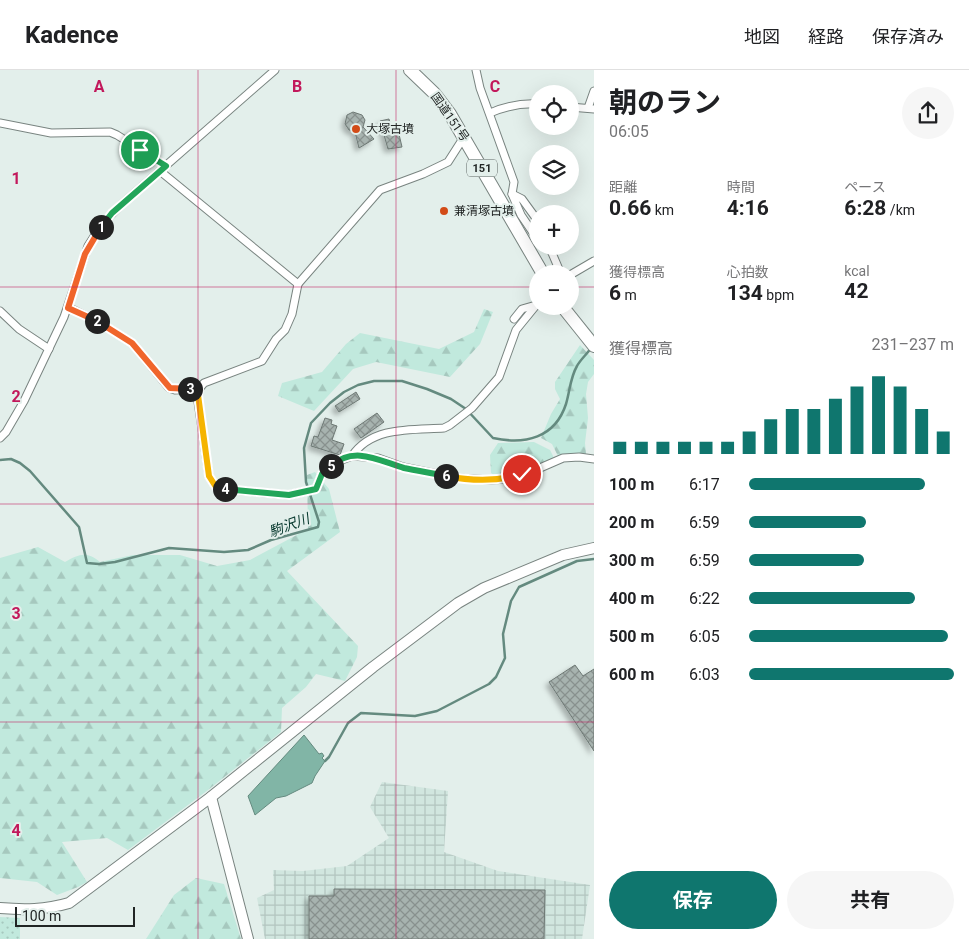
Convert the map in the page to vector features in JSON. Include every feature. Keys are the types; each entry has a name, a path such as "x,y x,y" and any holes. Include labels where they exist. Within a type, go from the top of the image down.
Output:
{"highway":[{"name":"国道151号","path":"410,70 434,93 450,114 538,265"},
{"path":"569,315 594,346"}],"street":[{"path":"0,438 6,432 24,400 49,349 68,308 85,254 102,224 112,213 275,70"},
{"path":"476,70 480,88 514,182 512,194 529,226"},
{"path":"591,108 594,91"},
{"path":"490,113 506,106 529,104"},
{"path":"0,123 51,133 110,132 166,166"},
{"path":"464,137 448,162 423,174 380,190 298,284 292,314 285,330 276,339 262,361 204,383 199,389 198,395 209,476 216,487 221,489 289,495 316,489 322,474 334,463 352,456 378,458 403,467 465,479 508,479 564,458 594,459"},
{"path":"160,171 298,284"},
{"path":"512,194 522,199 529,209"},
{"path":"579,269 594,261"},
{"path":"514,318 522,309 529,307"},
{"path":"68,308 102,324 132,343 170,388 176,390 199,389"},
{"path":"0,311 19,328 49,349"},
{"path":"352,456 359,446 374,437 394,431 444,428 466,413 499,377 516,330 529,314"},
{"path":"0,908 34,910 53,908 69,902 211,797 373,667 458,603 484,588 554,559 594,548"},
{"path":"211,797 248,939"}],"shaded area":[{"path":"304,735 319,754 322,753 324,756 322,758 325,761 312,783 286,796 276,798 255,815 248,796"},
{"path":"382,782 448,791 444,852 498,871 590,885 582,939 265,939 257,898 274,890 273,870 303,871 347,866 389,838 370,807"}],"green space":[{"path":"484,309 493,312 480,344 450,377 376,362 353,369 314,411 278,396 282,383 322,372 346,344 360,333 439,349 474,332"},
{"path":"580,345 594,360 594,374 588,382 586,394 588,418 585,443 586,454 558,456 552,444 541,438 551,414 560,399 555,389 555,382"},
{"path":"534,442 550,450 554,458 537,467 514,475 500,477 491,473 490,455 498,443"},
{"path":"315,472 329,489 340,532 287,571 358,646 357,657 345,681 316,674 306,687 282,708 281,732 128,850 107,838 62,842 87,882 57,895 37,882 0,878 0,558 38,547 65,562 83,555 91,556 100,562 133,555 180,555 217,566 250,560 308,529 307,475"},
{"path":"196,878 224,884 241,939 146,939 174,895"},
{"path":"0,917 20,918 20,939 0,939"}],"building":[{"name":"大塚古墳","path":"353,112 362,115 365,120 363,127 374,139 359,148 355,132 349,130 345,124 347,115"},
{"path":"389,119 392,131 398,130 402,147 388,149 380,121"},
{"path":"356,392 360,399 339,412 335,406"},
{"path":"377,413 384,422 361,438 354,429"},
{"path":"325,418 332,420 331,424 337,426 332,440 344,444 340,455 311,446 314,436 318,437"},
{"path":"575,665 583,676 594,669 594,751 549,682"},
{"path":"334,889 545,890 544,939 309,939 309,896 334,896"}],"waterway":[{"name":"駒沢川","path":"0,460 11,459 30,471 79,527 87,563 115,562 169,548 224,552 248,550 271,540 318,527 319,522 306,482 304,448 311,423 330,403 344,392 358,385 374,381 402,381 451,399 466,409 493,438 505,440 527,439 547,432 561,416 566,404 571,380 580,362 591,348"},
{"path":"325,761 348,723 361,713 415,716 437,711 489,684 496,677 505,658 503,634 511,601 519,587 577,561 594,559"}],"place":[{"name":"大塚古墳","path":"356,129"},
{"name":"兼清塚古墳","path":"444,211"}],"route":[{"path":"140,150 166,166 102,224 85,254 68,308 102,324 132,343 170,388 176,390 199,389 198,395 209,476 216,487 289,495 296,494 316,489 322,474 334,463 352,456 378,458 403,467 465,479 508,479 522,474"}]}
